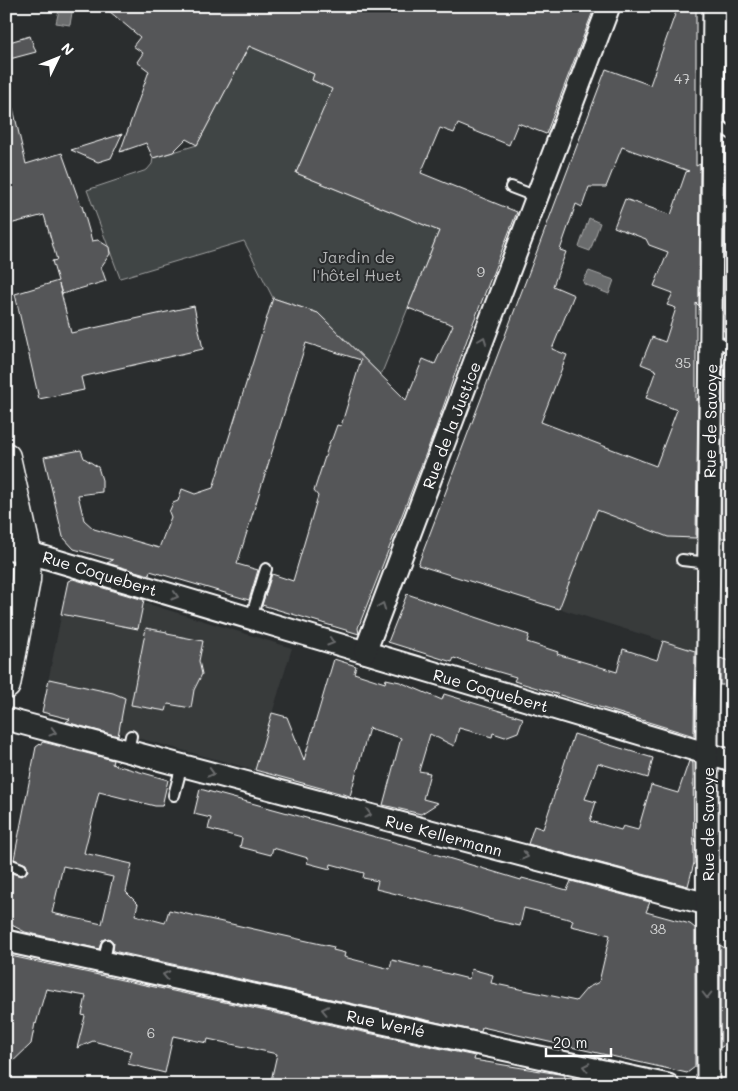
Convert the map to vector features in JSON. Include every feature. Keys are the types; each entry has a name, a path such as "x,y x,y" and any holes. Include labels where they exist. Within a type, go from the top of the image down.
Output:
{"main road":[{"path":"6,457 17,550 26,580 6,685"}],"street":[{"name":"Rue de la Justice","path":"365,652 610,6"},
{"name":"Rue de Savoye","path":"708,1085 702,962 707,904 714,6"},
{"name":"Rue Coquebert","path":"17,550 732,761"},
{"name":"Rue Kellermann","path":"6,719 129,744 182,765 707,904"},
{"name":"Rue Werlé","path":"6,941 106,954 668,1085"}],"lane":[{"path":"713,121 732,134"},
{"path":"510,187 537,198"},
{"name":"Rue de Savoye","path":"711,339 732,348"},
{"path":"682,560 709,564"},
{"path":"251,618 266,569"},
{"path":"174,795 182,765"},
{"path":"6,863 22,869"}],"shaded area":[{"path":"60,6 73,6 70,25 56,23"},
{"path":"730,6 732,6 732,639 726,638 695,651 418,564 481,399 695,481 727,463"},
{"path":"589,218 600,223 590,251 579,247"},
{"path":"589,271 614,280 609,294 584,284 583,281"},
{"path":"70,580 292,648 255,770 42,712 68,581"}],"green space":[{"name":"Jardin de l'hôtel Huet","path":"249,46 314,74 312,80 317,83 320,77 335,83 296,173 439,231 381,375 318,313 273,298 244,241 120,278 87,190 147,170 152,164 153,158 197,145"}],"building":[{"path":"103,6 595,6 546,134 518,123 509,145 458,124 454,133 440,128 421,173 517,212 358,628 359,634 262,605 272,574 293,581 318,496 314,491 330,441 337,425 341,426 361,360 306,343 237,564 258,570 249,600 150,571 149,575 107,563 113,560 74,549 63,537 44,457 81,450 84,458 98,467 102,480 102,492 78,495 84,520 94,529 159,548 171,517 169,512 173,503 178,501 182,489 195,494 213,488 273,298 318,313 406,400 423,359 435,364 453,325 408,308 439,231 296,173 332,89 312,80 314,74 249,46 197,145 186,139 173,152 153,158 146,143 120,152 149,71 137,62 143,53 133,46 140,37"},
{"path":"678,6 696,6 696,166 700,164 699,306 696,303 696,401 698,398 696,538 668,537 597,510 559,609 418,565 606,69 650,85","holes":["622,147 689,171 686,172 671,215 625,199 614,227 646,239 649,245 668,252 654,286 673,293 667,305 676,308 665,342 652,337 641,364 656,370 646,398 677,410 656,466 541,422 567,355 552,349 574,295 553,286 566,252 560,250 576,204 582,207 589,187 606,187"]},
{"path":"30,36 36,52 6,60 6,43"},
{"path":"13,108 26,164 62,153 82,206 92,241 98,240 109,247 110,254 101,267 106,281 62,294 59,284 71,333 194,306 203,349 81,377 84,390 39,399 15,294 58,281 52,261 57,260 44,215 6,225 6,109"},
{"path":"122,134 111,158 98,162 71,150"},
{"path":"732,144 732,337 723,330 725,148"},
{"path":"731,355 732,538 721,538 723,365"},
{"path":"73,579 144,600 138,629 61,614 68,581"},
{"path":"407,594 529,635 527,642 558,652 557,654 617,672 623,649 657,660 663,641 695,651 694,736 514,681 516,677 454,658 452,662 388,642"},
{"path":"146,628 203,641 199,661 202,674 194,690 191,708 168,704 166,711 131,705"},
{"path":"720,658 732,662 732,685 720,685"},
{"path":"334,659 356,666 354,673 385,683 386,679 400,682 442,700 444,694 523,718 518,732 505,737 493,733 492,737 459,728 454,746 430,734 419,771 430,773 423,799 438,803 421,814 383,805 401,738 369,728 350,796 255,770 272,713 287,717 304,760"},
{"path":"49,679 113,693 125,698 118,736 66,722 70,719 42,712"},
{"path":"574,734 653,758 648,778 598,763 585,799 596,802 590,821 621,830 623,826 638,830 651,785 678,793 689,761 693,763 694,863 688,886 528,844 534,826 543,829"},
{"path":"43,742 113,760 112,764 168,780 162,806 155,806 99,792 84,853 132,864 126,892 138,904 135,915 165,923 169,910 334,947 333,950 345,953 344,957 390,969 392,960 469,979 471,969 493,975 491,983 576,1001 587,988 599,982 610,935 571,926 573,920 524,908 520,926 488,919 458,909 376,889 378,881 363,878 364,873 331,864 330,869 307,863 308,858 273,848 271,855 240,847 242,838 208,829 211,818 194,814 200,789 405,845 521,880 522,878 567,890 571,881 650,902 646,912 690,924 695,928 695,1067 687,1073 482,1027 481,1032 113,951 114,943 109,938 102,940 99,949 25,932 6,922 6,900 11,873 21,876 28,871 26,864 14,859 36,747","holes":["63,866 113,877 102,924 52,913"]},
{"path":"720,945 732,953 732,1040 720,1048"},
{"path":"6,955 475,1056 474,1060 565,1075 564,1085 424,1085 390,1077 389,1083 373,1080 372,1085 270,1085 277,1054 208,1039 207,1043 173,1036 165,1073 128,1064 132,1051 93,1041 77,1048 85,1016 82,1015 86,996 46,989 35,1023 31,1044 6,1068"}]}
